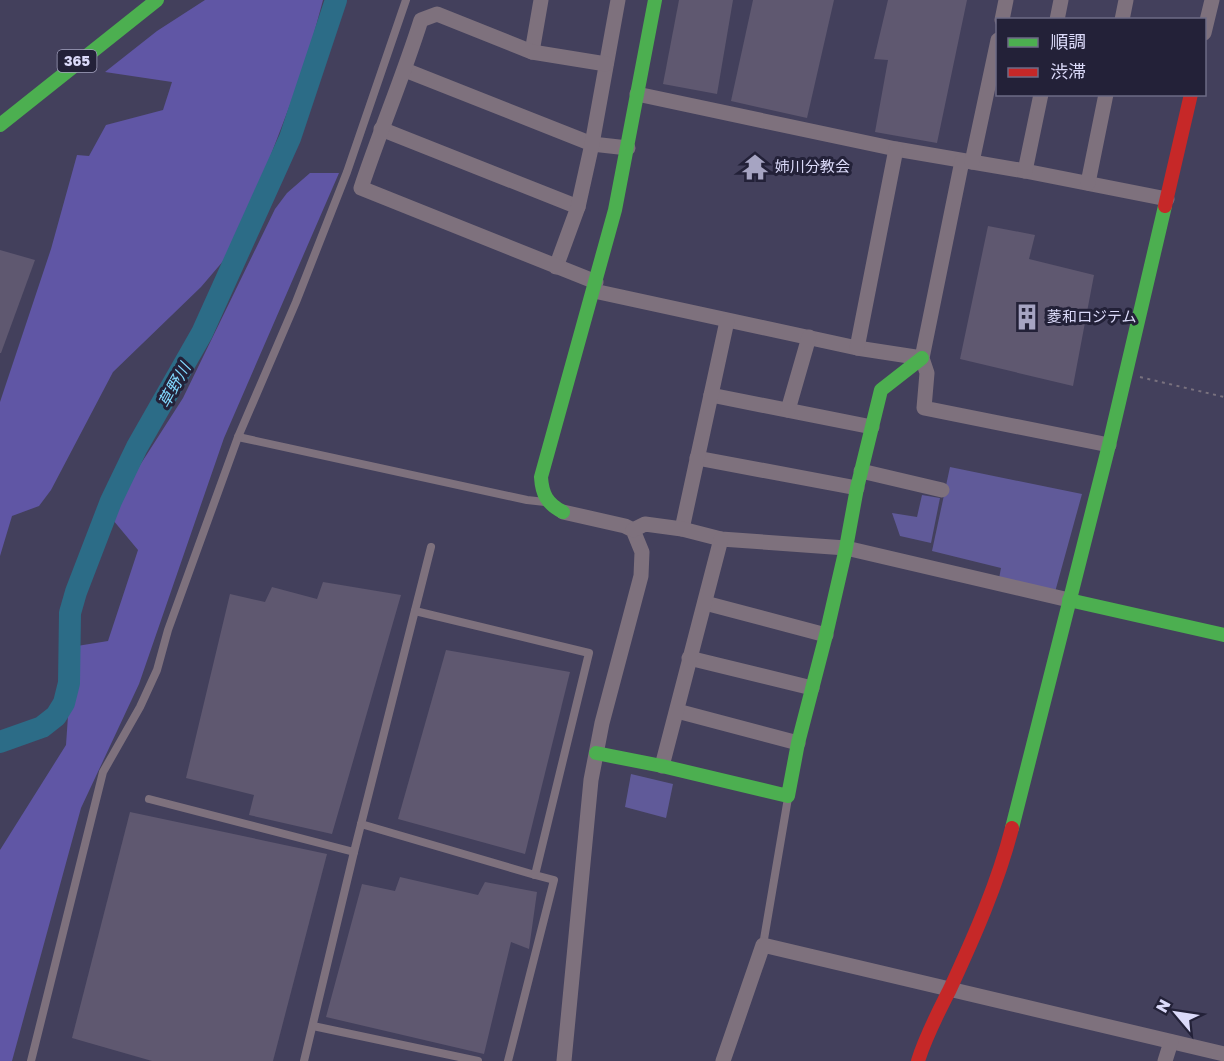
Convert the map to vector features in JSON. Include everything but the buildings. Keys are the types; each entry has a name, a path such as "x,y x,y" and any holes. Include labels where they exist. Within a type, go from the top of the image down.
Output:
{"main road":[{"name":"365","path":"0,125 157,0"},
{"path":"563,512 547,502 541,489 541,477 595,287 628,148 652,0"},
{"path":"918,1061 925,1037 950,988 1003,864 1109,445 1191,96"},
{"path":"596,753 788,796 798,743 846,548 857,488 880,390 922,358"},
{"path":"1069,600 1224,635"}],"street":[{"path":"532,52 541,0"},
{"path":"556,267 578,207 618,0"},
{"path":"1002,18 1006,0"},
{"path":"1057,18 1061,0"},
{"path":"1122,18 1125,0"},
{"path":"1206,25 1212,0"},
{"path":"606,64 532,52 437,14 421,20 362,188 556,267 595,287 727,321 857,348 922,358"},
{"path":"996,48 922,358 927,373 924,408 1109,445"},
{"path":"405,70 592,144 628,148"},
{"path":"638,94 896,149 1167,199"},
{"path":"1025,171 1041,96"},
{"path":"1088,183 1106,96"},
{"path":"381,129 578,207"},
{"path":"857,348 896,149"},
{"path":"682,529 727,321"},
{"path":"788,410 809,337"},
{"path":"711,395 872,427"},
{"path":"697,458 857,488"},
{"path":"861,471 942,490"},
{"path":"563,512 625,526 633,530 642,552 641,576 602,723 591,780 564,1061"},
{"path":"633,530 645,524 682,529 721,539 846,548 1069,600"},
{"path":"662,766 721,539"},
{"path":"705,603 826,634"},
{"path":"689,658 812,688"},
{"path":"677,711 798,743"},
{"path":"723,1061 763,945 1224,1054"},
{"path":"1165,1061 1171,1042"}],"lane":[{"path":"31,1061 103,772 140,707 157,670 168,630 238,437 296,302 343,183 406,0"},
{"path":"238,437 527,500 547,502"},
{"path":"304,1061 431,547"},
{"path":"415,611 589,653 535,875"},
{"path":"763,945 788,796"},
{"path":"149,799 354,852"},
{"path":"361,824 554,880 508,1061"},
{"path":"313,1026 478,1061"}],"path":[{"path":"1126,374 1224,397"}],"shaded area":[{"path":"205,0 323,0 306,63 236,246 201,287 113,372 51,490 39,506 12,516 0,556 0,402 51,249 77,155 89,156 106,125 163,110 172,82 105,72 157,31"},
{"path":"310,173 339,173 224,438 139,684 81,808 12,1061 0,1061 0,850 66,745 68,716 53,705 77,646 108,641 138,550 113,520 117,501 183,398 275,209 287,193"},
{"path":"950,467 1082,494 1055,592 998,584 1001,568 932,551"},
{"path":"922,495 940,498 931,543 900,536 892,513 917,517"},
{"path":"631,774 673,784 666,818 625,807"}],"waterway":[{"name":"草野川","path":"0,742 42,727 56,716 64,703 69,683 70,613 111,501 137,447 202,333 290,138 336,0"}],"traffic: fast":[{"path":"0,125 157,0"},
{"path":"563,512 546,498 541,477 615,210 655,0"},
{"path":"1012,828 1109,445 1165,206"},
{"path":"596,753 788,796 798,743 826,635 857,488 881,390 922,358"},
{"path":"1069,600 1224,635"}],"traffic: jam":[{"path":"1165,206 1191,96"},
{"path":"918,1061 928,1033 985,910 1012,828"}],"place":[{"name":"姉川分教会","path":"755,167"},
{"name":"菱和ロジテム","path":"1027,317"}]}
